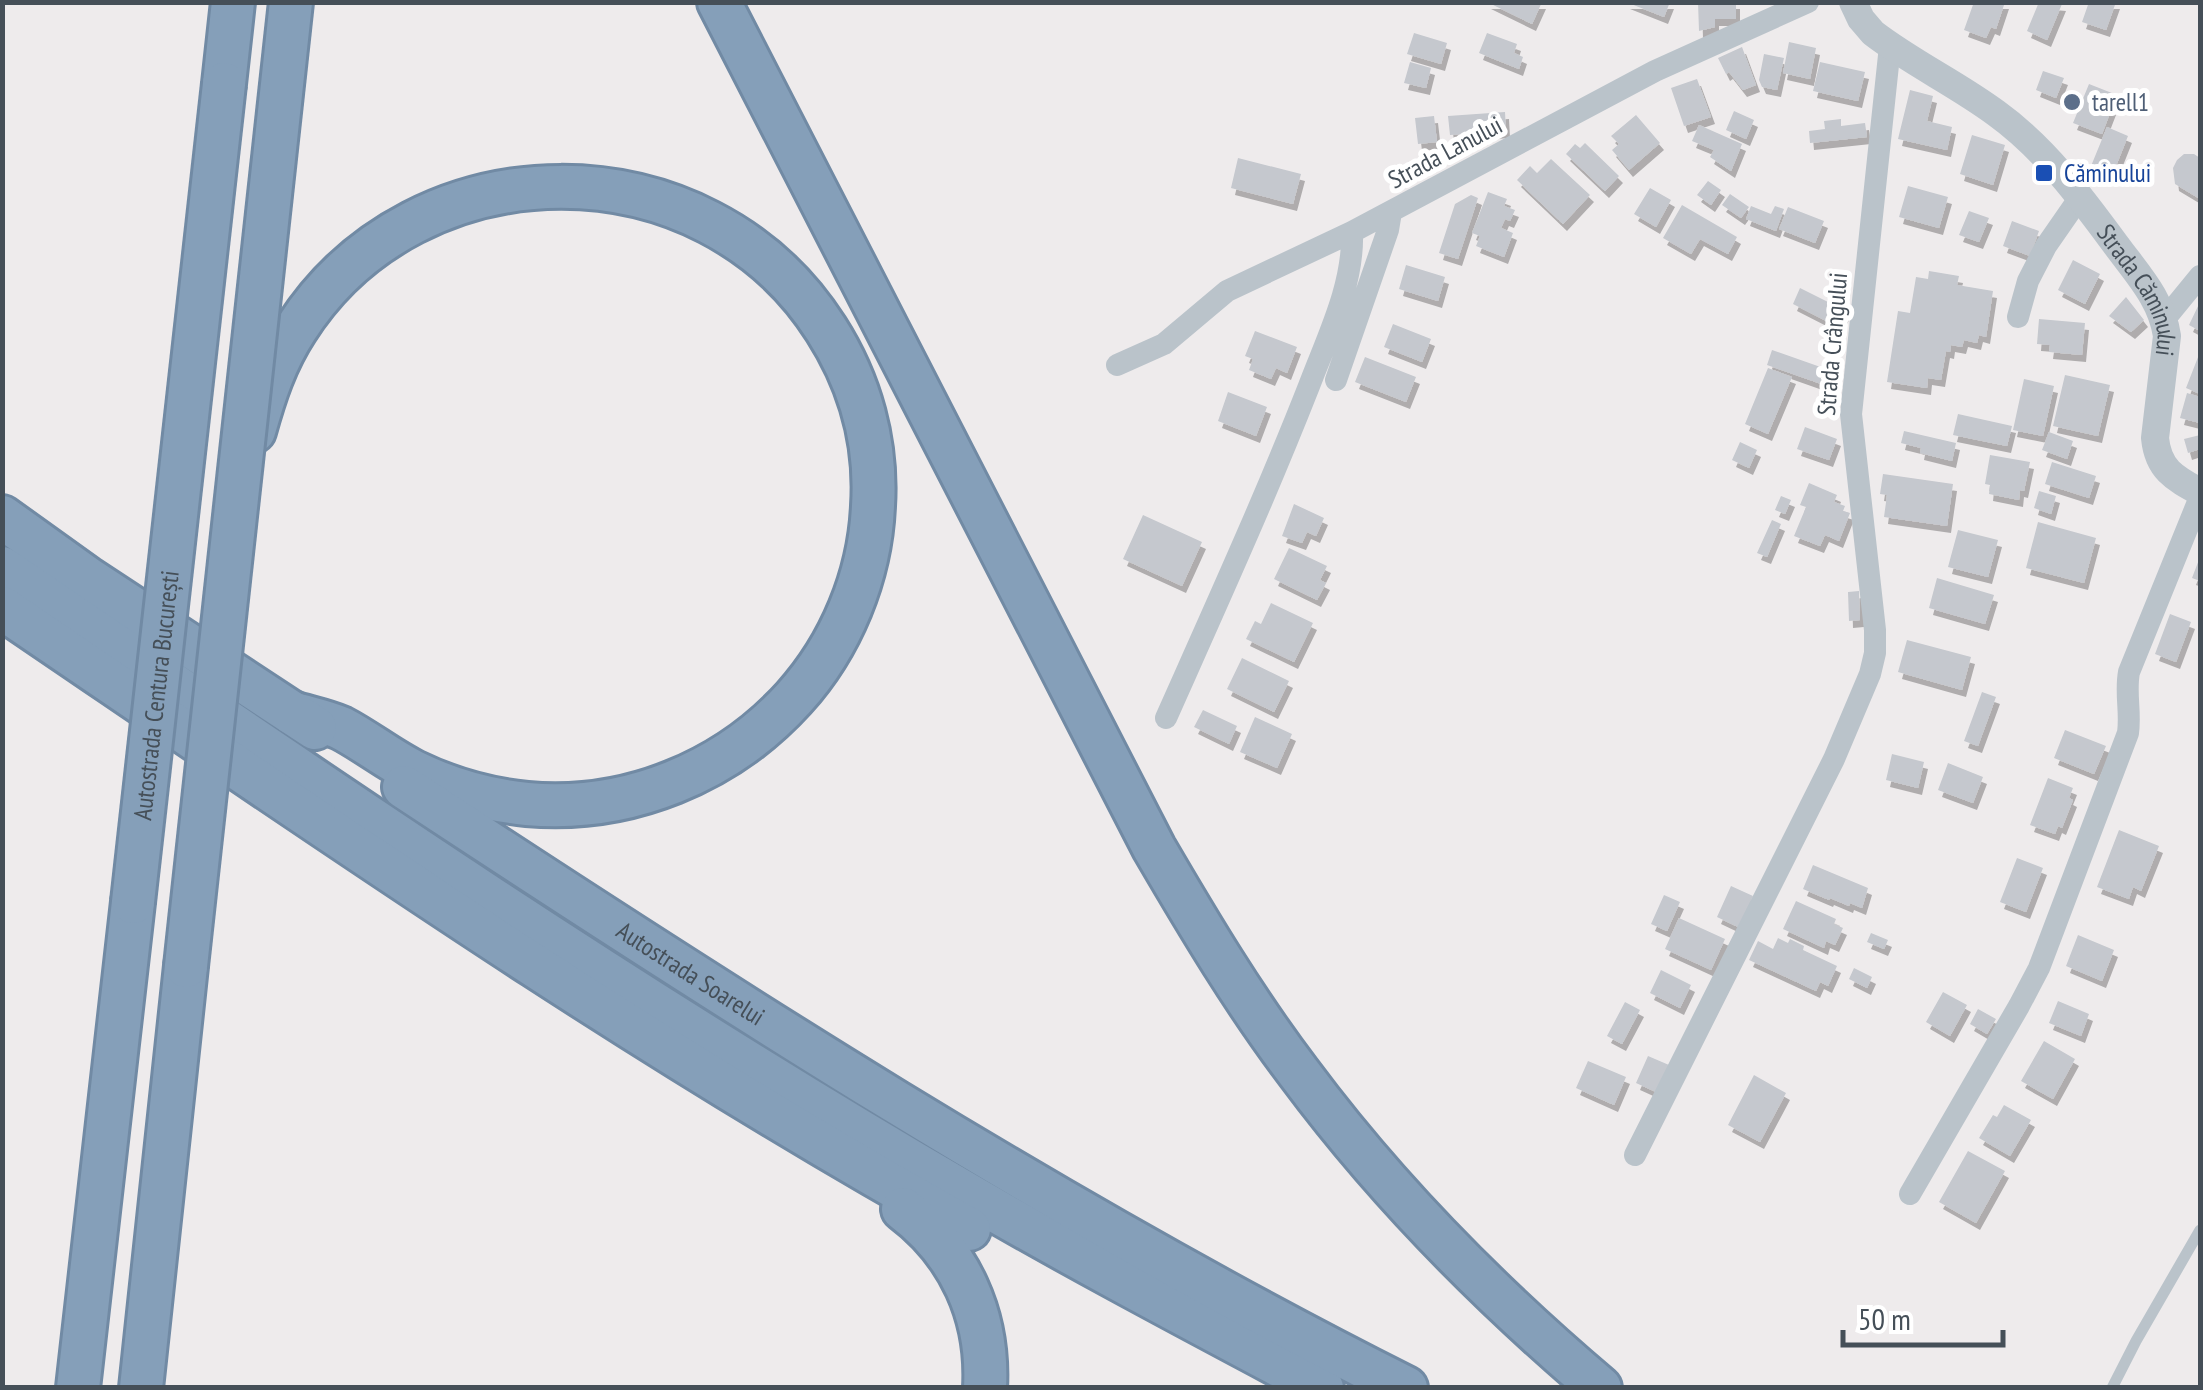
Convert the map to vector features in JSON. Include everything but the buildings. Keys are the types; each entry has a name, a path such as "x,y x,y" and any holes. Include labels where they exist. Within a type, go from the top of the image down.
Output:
{"highway":[{"path":"219,2 224,84"},
{"name":"Autostrada Centura București","path":"78,1388 233,2"},
{"path":"144,1377 292,2"},
{"path":"718,2 1154,848 1198,924 1298,1072 1354,1144 1476,1276 1600,1388"},
{"path":"237,494 264,393 278,359 314,303 364,254 389,236 463,201 518,188 612,189 660,201 702,218 739,240 772,265 807,302 832,339 862,405 873,461 873,518 856,592 833,644 804,686 760,731 708,766 652,790 600,802 533,804 499,800 450,787 396,762 344,730 292,713"},
{"name":"Autostrada Soarelui","path":"4,518 87,578 811,1051 1178,1267 1406,1388"},
{"name":"Autostrada Soarelui","path":"2,568 434,860 762,1071 966,1194 1322,1388"},
{"path":"2,608 473,927 769,1112 951,1219 1260,1388"},
{"path":"769,1112 820,1154 906,1211 936,1238 958,1266 972,1297 987,1362 986,1388"},
{"path":"68,1388 82,1344"}],"street":[{"name":"Strada Lanului","path":"1116,365 1164,344 1228,291 1391,212 1656,71 1808,2"},
{"name":"Strada Căminului","path":"1854,2 1873,33 2000,115 2048,159 2153,294 2167,336 2156,451 2170,473 2200,494"},
{"name":"Strada Crângului","path":"1635,1155 1834,759 1863,694 1875,652 1852,414 1890,46"},
{"path":"2018,318 2028,281 2046,246 2080,197"},
{"path":"1336,380 1391,212"},
{"path":"1166,718 1257,514 1320,356 1347,280 1353,254 1352,232"},
{"path":"2164,320 2200,276"},
{"path":"1910,1194 2019,1006 2046,951 2128,733 2126,694 2130,672 2200,494"}],"lane":[{"path":"2112,1388 2200,1230"}],"place":[{"name":"tarell1","path":"2072,102"},
{"name":"Căminului","path":"2044,173"}]}
